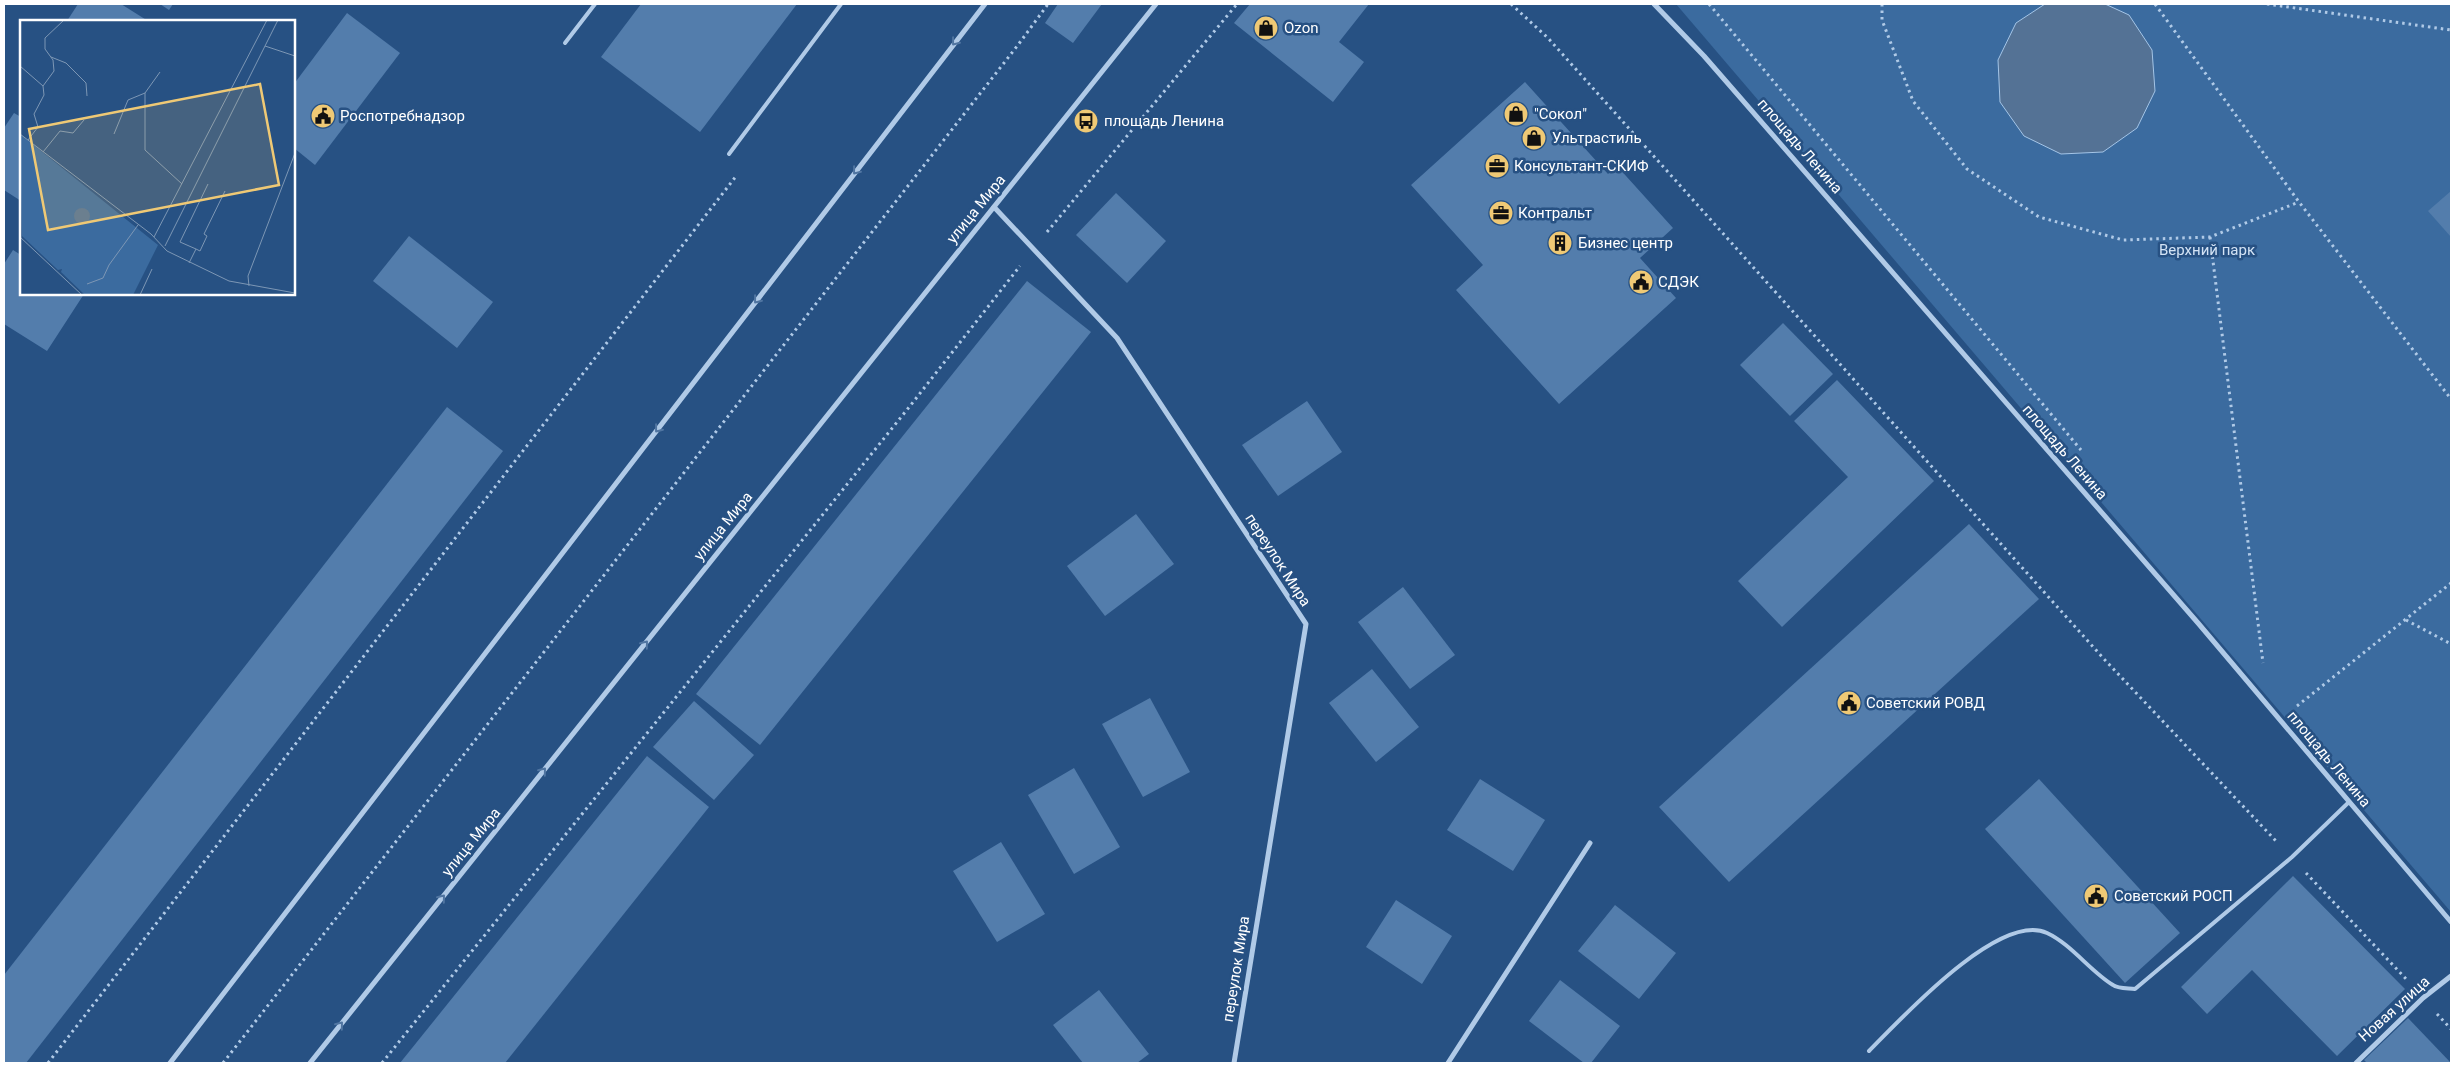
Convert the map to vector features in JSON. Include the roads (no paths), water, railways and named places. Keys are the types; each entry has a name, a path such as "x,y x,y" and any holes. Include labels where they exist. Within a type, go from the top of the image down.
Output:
{"street":[{"path":"170,1063 985,4"},
{"name":"улица Мира","path":"310,1063 1156,4"},
{"name":"площадь Ленина","path":"1654,4 1704,56 2198,623 2451,922"},
{"name":"переулок Мира","path":"994,206 1117,338 1306,624 1234,1063"},
{"path":"1448,1063 1590,843"},
{"name":"Новая улица","path":"2356,1063 2423,998 2451,976"}],"lane":[{"path":"566,43 595,4"},
{"path":"729,154 841,4"},
{"path":"1869,1051 1942,978 2006,935 2031,931 2046,932 2114,986 2135,989 2292,858 2349,802"}],"place":[{"name":"Ozon","path":"1266,28"},
{"name":"\"Сокол\"","path":"1516,114"},
{"name":"Роспотребнадзор","path":"323,116"},
{"name":"площадь Ленина","path":"1086,121"},
{"name":"Ультрастиль","path":"1534,138"},
{"name":"Консультант-СКИФ","path":"1497,166"},
{"name":"Контральт","path":"1501,213"},
{"name":"Бизнес центр","path":"1560,243"},
{"name":"СДЭК","path":"1641,282"},
{"name":"Советский РОВД","path":"1849,703"},
{"name":"Советский РОСП","path":"2096,896"}],"park label":[{"name":"Верхний парк","path":"2207,250"}]}
